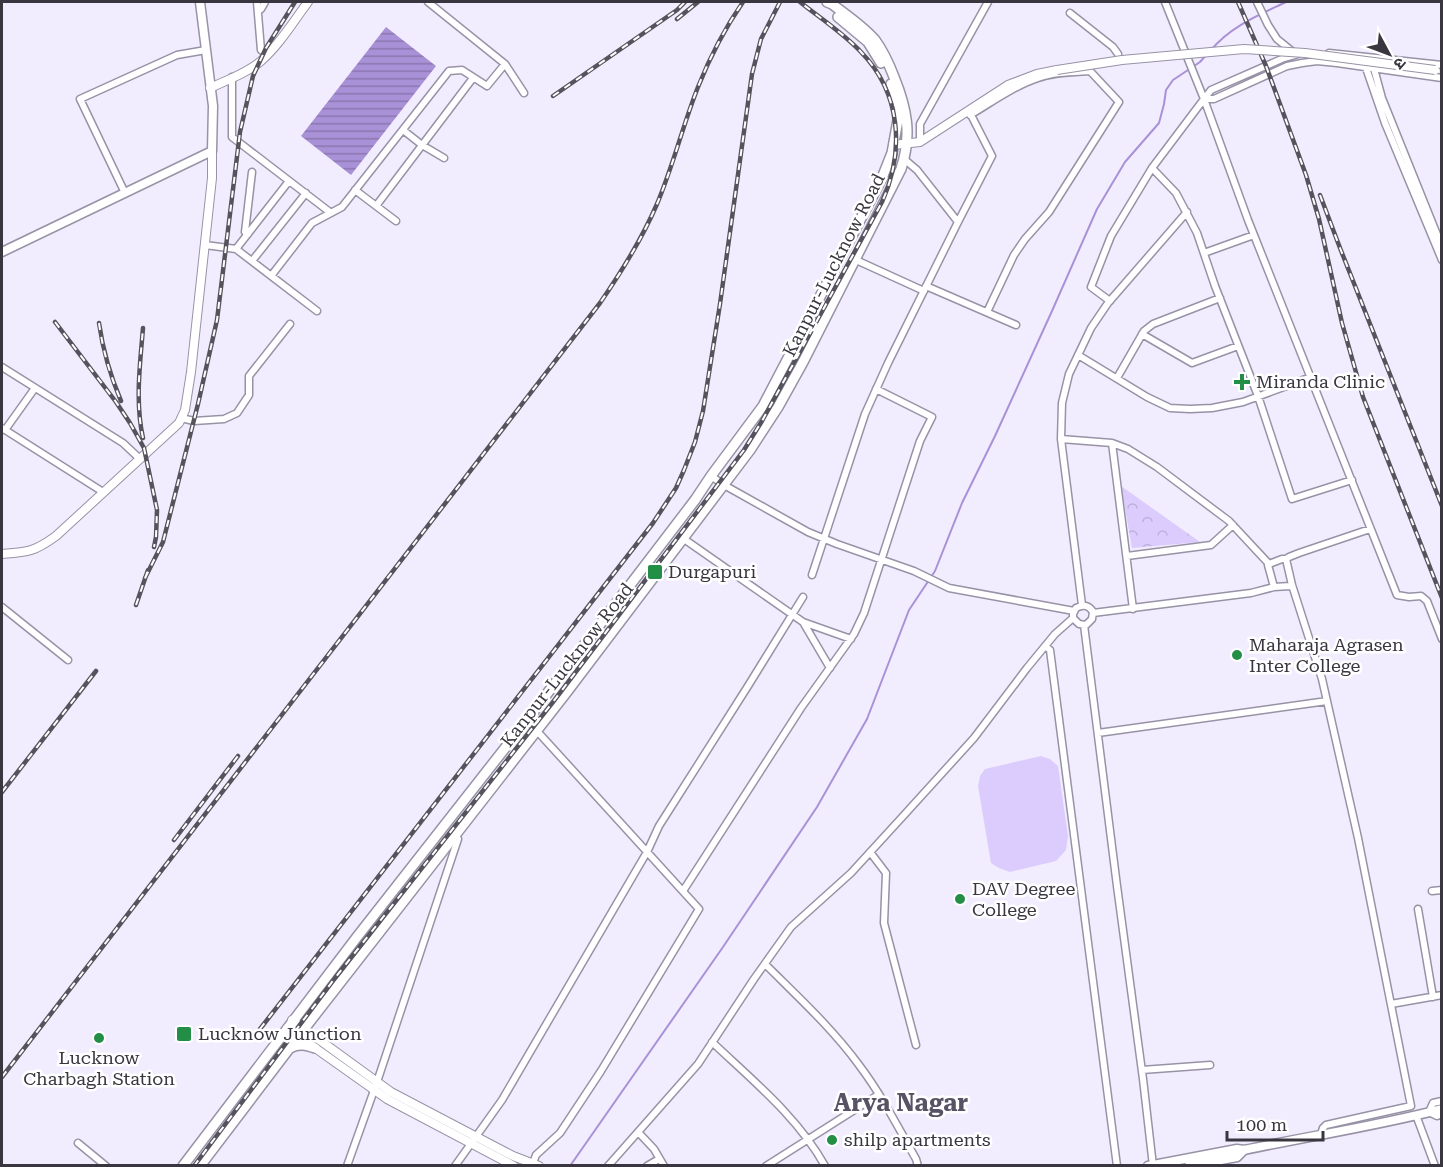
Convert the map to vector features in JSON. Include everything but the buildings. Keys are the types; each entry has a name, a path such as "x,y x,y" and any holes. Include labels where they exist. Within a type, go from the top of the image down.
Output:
{"main road":[{"path":"2,252 212,151 213,106 200,2"},
{"name":"Kanpur-Lucknow Road","path":"200,1166 684,539 778,407 856,260 901,169 906,144 906,113 901,94 884,54 862,27 832,4 825,2"},
{"name":"Kanpur-Lucknow Road","path":"183,1166 357,937 528,720 695,500 762,406 882,178 892,153 900,109 890,82 868,42 827,8 825,2"},
{"path":"402,879 414,889"},
{"path":"357,937 369,947"},
{"path":"290,1048 302,1045 315,1048"},
{"path":"1151,1165 1237,1149 1244,1150 1442,1109"},
{"path":"1189,1166 1237,1157 1244,1150"}],"street":[{"path":"257,2 261,50 267,54"},
{"path":"258,11 266,2"},
{"path":"210,88 260,62 308,2"},
{"path":"428,2 505,64 524,93"},
{"path":"920,142 920,124 988,2"},
{"path":"1165,2 1195,75 1254,235 1397,595 1421,596 1427,601 1442,639"},
{"path":"1258,4 1277,39 1296,54"},
{"path":"1070,13 1113,47 1118,54"},
{"path":"969,113 1008,85 1037,74 1122,60 1244,49 1305,53 1439,69"},
{"path":"125,193 80,99 177,55 206,50"},
{"path":"1110,301 1091,287 1111,236 1152,168 1211,90 1284,58 1316,52 1371,57 1439,69"},
{"path":"1361,56 1385,123 1442,260"},
{"path":"1371,57 1382,98 1442,247"},
{"path":"1204,99 1215,99 1287,66 1302,63 1317,62 1442,78"},
{"path":"271,276 312,223 342,207 449,71 462,70 488,86 505,64"},
{"path":"893,145 920,142 1019,87 1038,78 1066,72 1090,71 1119,102 1049,212 1014,255 987,312"},
{"path":"232,77 232,137 331,213"},
{"path":"376,206 473,78"},
{"path":"812,575 865,414 992,156 969,113"},
{"path":"403,130 444,158"},
{"path":"2,554 28,552 56,536 179,423 185,410 191,372 212,178 212,151"},
{"path":"904,159 917,170 958,222"},
{"path":"1152,168 1176,193 1197,233 1258,396 1292,499 1352,480"},
{"path":"248,234 245,232 252,172"},
{"path":"236,249 289,181"},
{"path":"355,190 396,221"},
{"path":"252,261 306,193"},
{"path":"1082,605 1061,439 1062,403 1069,374 1091,328 1110,301 1187,212"},
{"path":"1204,253 1254,235"},
{"path":"205,245 236,249 317,311"},
{"path":"856,260 1016,325"},
{"path":"1117,378 1144,331 1153,324 1220,298"},
{"path":"181,418 194,421 224,419 237,413 249,395 249,376 290,324"},
{"path":"1142,334 1192,363 1238,346"},
{"path":"1078,355 1147,397 1170,408 1212,408 1243,402 1311,377"},
{"path":"2,367 123,443 140,459"},
{"path":"35,388 3,429 103,492"},
{"path":"683,891 801,708 851,639 864,613 920,441 932,417 876,389"},
{"path":"1061,439 1112,443 1128,449 1157,467 1233,525 1269,564 1274,587"},
{"path":"1112,443 1133,609"},
{"path":"711,476 808,532 914,571 949,588 1074,610 1082,605 1088,606 1093,613 1090,623 1084,625 1078,624 1073,618"},
{"path":"1126,556 1211,545 1233,525"},
{"path":"1269,564 1370,529"},
{"path":"684,539 803,622 851,639"},
{"path":"1286,559 1322,679 1358,838 1411,1106 1326,1125 1321,1134"},
{"path":"1093,613 1251,593 1292,585"},
{"path":"455,1166 505,1095 647,852 659,826 803,597"},
{"path":"2,607 68,660"},
{"path":"608,1166 698,1064 791,927 851,873 974,738 1045,646 1073,618 1074,610"},
{"path":"803,622 830,668"},
{"path":"1084,625 1142,1070 1151,1165"},
{"path":"1045,646 1050,650 1116,1166"},
{"path":"1098,733 1327,701"},
{"path":"473,1140 536,1164 536,1155 560,1133 601,1071 699,909 528,720"},
{"path":"346,1166 458,839 456,836"},
{"path":"870,852 886,873 884,923 916,1046"},
{"path":"1432,891 1442,890"},
{"path":"1418,909 1433,997"},
{"path":"765,964 833,1033 859,1065 893,1118 918,1166"},
{"path":"1391,1004 1442,995"},
{"path":"290,1024 375,1086"},
{"path":"301,1033 315,1048 375,1086 391,1092 514,1166"},
{"path":"712,1042 792,1121 818,1153 825,1166"},
{"path":"1142,1070 1210,1065"},
{"path":"766,1166 879,1095"},
{"path":"1442,1101 1433,1103 1429,1112 1437,1116 1442,1114"},
{"path":"1416,1115 1435,1166"},
{"path":"638,1132 654,1149 664,1166"},
{"path":"78,1143 106,1166"},
{"path":"647,1166 660,1159"}],"green space":[{"path":"1121,486 1200,542 1132,548"},
{"path":"1041,756 1050,759 1058,766 1068,836 1066,850 1056,861 1010,872 991,863 978,786 980,776 985,769"}],"shaded area":[{"path":"386,27 436,66 351,175 301,136"}],"waterway":[{"path":"1211,50 1236,28 1286,2"},
{"path":"570,1166 723,947 817,807 867,719 909,610 935,571 962,503 995,436 1097,209 1125,162 1159,123 1166,90 1173,80 1200,62 1207,54"}],"railway":[{"path":"145,578 163,542 217,320 240,132 253,76 266,48 295,2"},
{"path":"553,96 677,10 685,2"},
{"path":"677,19 698,2"},
{"path":"2,1077 600,303 631,255 651,217 663,190 703,76 724,32 743,2"},
{"path":"260,1029 653,523 676,488 695,442 703,411 752,74 761,39 780,2"},
{"path":"194,1166 335,978 553,702 744,450 882,202 894,163 896,143 895,123 884,86 874,68 861,52 800,2"},
{"path":"1238,2 1266,66 1306,175 1319,219 1342,323 1363,397 1442,598"},
{"path":"1320,195 1442,506"},
{"path":"55,322 116,402 144,448 157,510 154,547"},
{"path":"99,323 107,363 121,401"},
{"path":"143,328 139,397 143,438"},
{"path":"136,605 148,570"},
{"path":"2,792 96,671"},
{"path":"174,840 238,756"}],"place":[{"name":"Miranda Clinic","path":"1242,382"},
{"name":"Durgapuri","path":"655,572"},
{"name":"Maharaja Agrasen Inter College","path":"1237,655"},
{"name":"DAV Degree College","path":"960,899"},
{"name":"Lucknow Junction","path":"184,1034"},
{"name":"Lucknow Charbagh Station","path":"99,1038"},
{"name":"shilp apartments","path":"832,1140"}],"district":[{"name":"Arya Nagar","path":"901,1103"}]}
